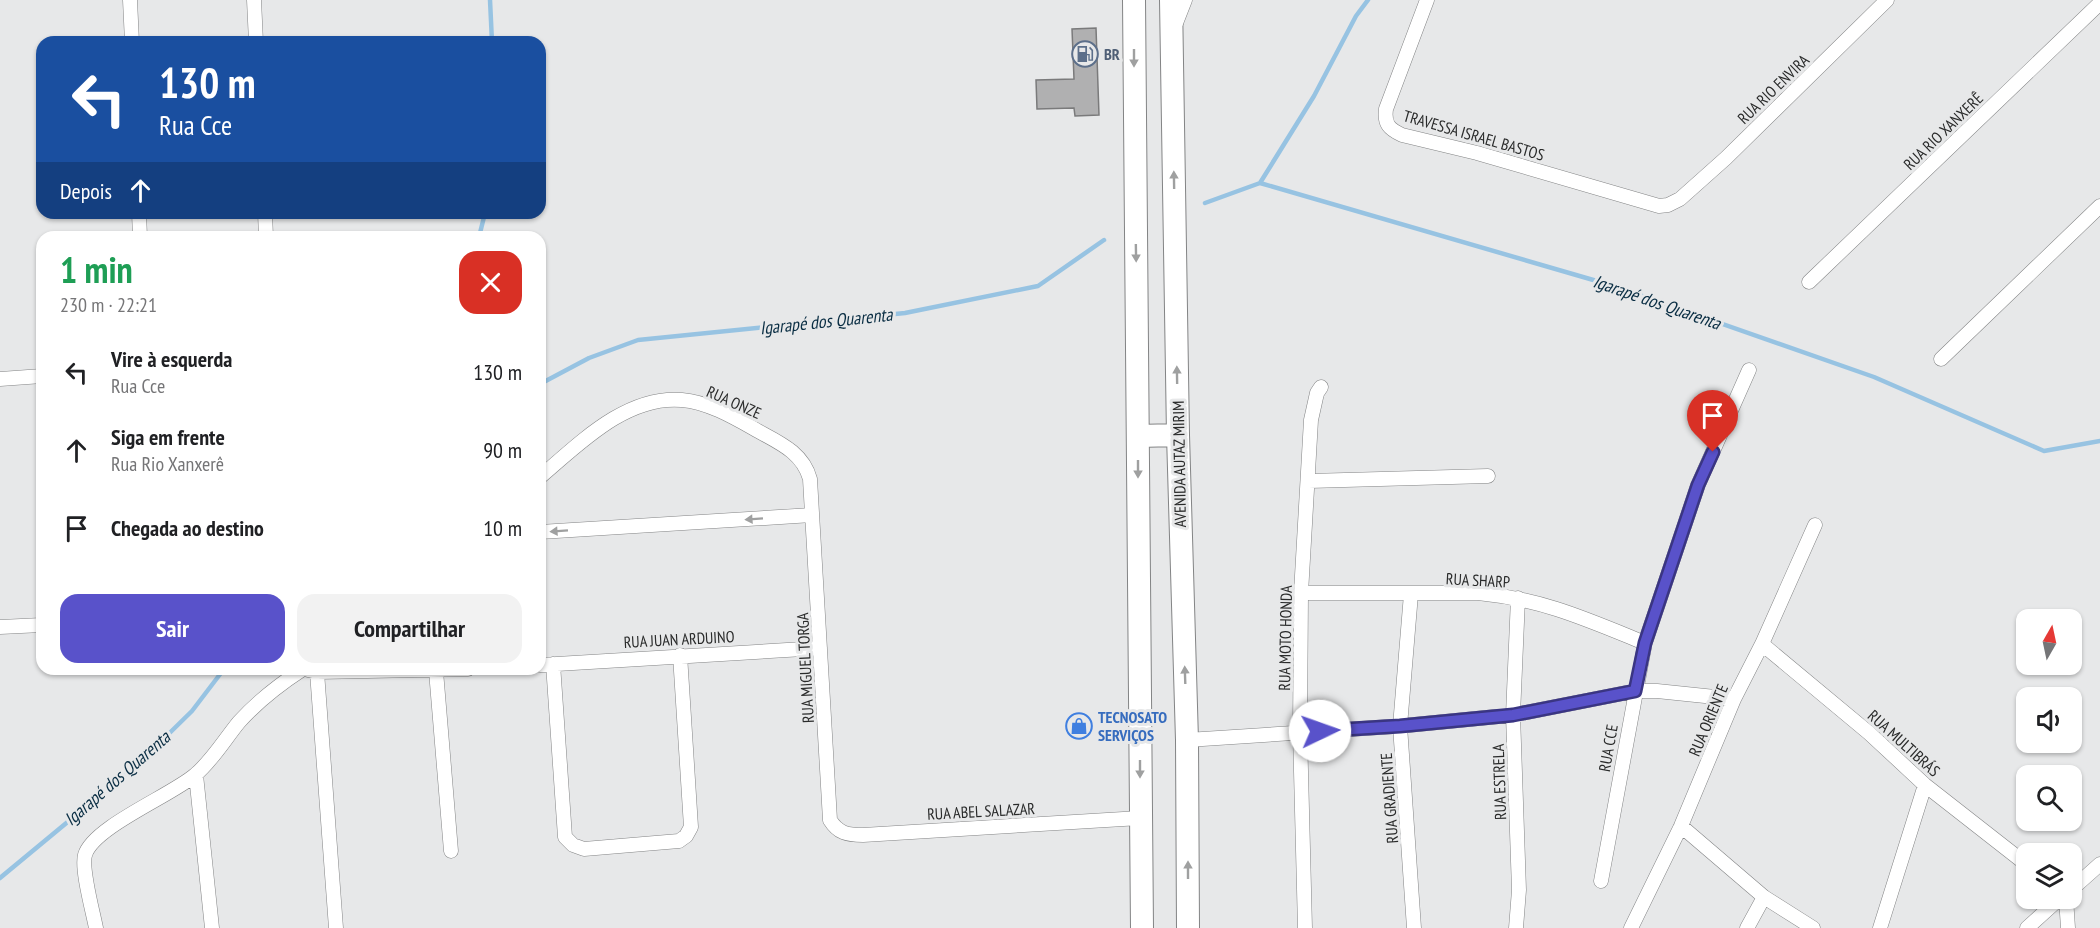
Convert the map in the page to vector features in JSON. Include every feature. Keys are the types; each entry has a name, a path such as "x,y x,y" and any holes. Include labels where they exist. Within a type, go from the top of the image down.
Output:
{"main road":[{"path":"1134,0 1142,928"},
{"name":"AVENIDA AUTAZ MIRIM","path":"1170,0 1178,435 1187,740 1188,928"},
{"path":"1138,436 1178,435"}],"street":[{"path":"130,0 132,36"},
{"path":"254,0 256,36"},
{"path":"1171,35 1185,0"},
{"name":"TRAVESSA ISRAEL BASTOS","path":"1427,0 1386,109 1385,120 1393,131 1659,206 1668,205 1680,199"},
{"name":"RUA RIO ENVIRA","path":"1680,199 1726,158 1887,0"},
{"name":"RUA RIO XANXERÊ","path":"1809,282 2100,3"},
{"path":"1941,359 2100,206"},
{"name":"RUA CCE","path":"1601,881 1645,643 1698,485 1749,370"},
{"path":"0,379 36,376"},
{"name":"RUA MOTO HONDA","path":"1305,928 1300,732 1301,593 1311,420 1317,393 1321,387"},
{"name":"RUA ONZE","path":"546,472 597,429 621,414 644,404 664,399 683,400 707,406 735,418 789,448 807,467 812,515"},
{"path":"1309,482 1488,476"},
{"path":"546,532 812,515"},
{"name":"RUA MIGUEL TORGA","path":"812,515 830,819"},
{"name":"RUA ORIENTE","path":"1630,928 1681,826 1734,699 1762,644 1815,525"},
{"name":"RUA SHARP","path":"1301,593 1478,593 1518,598 1562,609 1645,643"},
{"name":"RUA GRADIENTE","path":"1411,594 1400,726 1414,928"},
{"name":"RUA ESTRELA","path":"1516,928 1519,870 1513,715 1518,598"},
{"path":"0,627 36,625"},
{"name":"RUA MULTIBRÁS","path":"1762,644 1869,733 1925,785 2016,856"},
{"name":"RUA JUAN ARDUINO","path":"547,664 820,648"},
{"path":"547,664 565,837 573,845 584,849 679,841 686,836 691,827 680,655"},
{"path":"96,928 85,868 85,856 91,845 105,832 196,775 241,720 278,686 299,675"},
{"path":"309,675 336,928"},
{"path":"436,675 451,851"},
{"path":"1187,740 1400,726 1513,715 1635,691 1734,699"},
{"path":"196,775 212,928"},
{"path":"1880,928 1925,785"},
{"name":"RUA ABEL SALAZAR","path":"830,819 842,833 853,835 1140,818"},
{"path":"1681,826 1764,897 1812,928"},
{"path":"2082,880 2100,864"},
{"path":"1747,928 1764,897"},
{"path":"2027,928 2048,909"},
{"path":"2067,909 2068,928"}],"building":[{"name":"BR","path":"1096,28 1099,115 1075,116 1074,108 1037,109 1036,80 1074,79 1072,29"}],"waterway":[{"path":"490,0 492,36"},
{"path":"1260,183 1314,96 1356,16 1368,0"},
{"name":"Igarapé dos Quarenta","path":"1205,203 1260,183 1614,286 1874,377 2044,451 2100,441"},
{"path":"480,231 484,219"},
{"name":"Igarapé dos Quarenta","path":"546,381 589,358 638,340 905,313 1038,286 1104,240"},
{"name":"Igarapé dos Quarenta","path":"0,878 140,762 192,711 219,675"}],"place":[{"name":"BR","path":"1085,54"},
{"name":"TECNOSATO SERVIÇOS","path":"1079,726"}],"route":[{"path":"1320,731 1513,715 1635,691 1645,643 1698,485 1713,452"}]}
